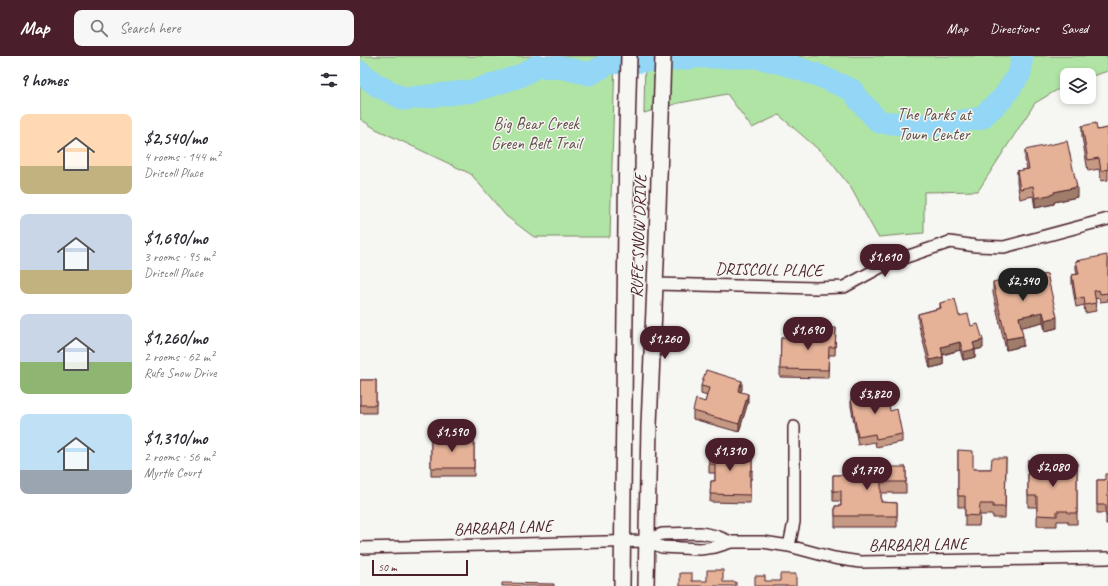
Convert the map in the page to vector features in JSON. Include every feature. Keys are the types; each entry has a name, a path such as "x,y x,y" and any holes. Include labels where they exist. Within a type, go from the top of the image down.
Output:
{"main road":[{"name":"RUFE SNOW DRIVE","path":"622,586 629,56"},
{"name":"RUFE SNOW DRIVE","path":"646,586 649,425 664,56"}],"street":[{"name":"DRISCOLL PLACE","path":"655,284 816,288 844,286 879,268 950,242 976,246 1004,247 1108,219"},
{"path":"789,546 794,522 794,427"},
{"name":"BARBARA LANE","path":"360,548 646,540 662,534 701,533 716,536 731,542"},
{"name":"BARBARA LANE","path":"646,540 662,547 700,549 716,547 731,542 763,542 789,546 834,558 860,562 1108,558"}],"green space":[{"name":"Big Bear Creek Green Belt Trail","path":"360,56 615,56 610,237 534,237 506,216 471,174 376,129 360,119"},
{"name":"The Parks at Town Center","path":"645,56 1108,56 1108,71 1096,75 1096,68 1060,68 1060,88 1035,103 978,191 924,192 924,233 878,237 851,188 827,157 779,115 752,128 727,94 679,103 644,113"}],"building":[{"path":"1096,123 1097,130 1108,128 1108,169 1101,171 1099,158 1088,160 1082,126"},
{"path":"1067,141 1077,187 1035,198 1033,186 1020,189 1017,171 1029,169 1025,150"},
{"path":"1107,255 1108,293 1100,294 1099,290 1094,291 1096,303 1085,305 1084,297 1076,299 1072,275 1079,274 1076,261"},
{"path":"1047,274 1057,317 1045,320 1043,312 1019,317 1023,336 1006,339 993,282 1011,278 1012,282"},
{"path":"955,299 959,316 968,314 971,326 978,324 983,340 973,343 975,349 963,352 960,342 941,347 943,357 930,360 918,314 941,308 940,303"},
{"path":"814,327 836,328 835,347 829,347 828,370 780,369 781,338 814,339"},
{"path":"706,370 742,381 738,391 748,394 739,424 693,411 696,399 705,402 709,388 701,386"},
{"path":"360,380 376,380 376,405 360,405"},
{"path":"878,385 880,399 888,398 890,411 897,409 902,434 876,439 875,434 858,437 851,398 860,396 859,388"},
{"path":"431,438 474,438 474,468 431,468"},
{"path":"709,447 740,448 740,456 752,456 752,471 750,470 750,495 710,494 711,481 715,481 715,464 709,464"},
{"path":"958,450 973,451 973,469 991,469 992,458 1006,458 1005,507 993,507 993,504 980,504 979,516 965,515 965,496 958,496"},
{"path":"1028,460 1044,460 1044,471 1064,472 1064,461 1077,461 1077,513 1057,511 1057,516 1037,515 1037,496 1028,496"},
{"path":"855,467 906,467 906,482 881,482 881,502 897,503 897,516 835,516 835,506 841,506 841,491 833,491 833,475 855,475"},
{"path":"1105,474 1108,474 1108,516 1106,516 1106,505 1097,505 1097,480 1105,480"},
{"path":"707,570 723,570 723,582 736,582 736,586 680,586 680,573 692,573 692,581 707,581"},
{"path":"780,574 796,574 796,586 755,586 755,576 765,576 765,581 780,581"},
{"path":"502,583 554,584 554,586 502,586"}],"waterway":[{"path":"360,72 378,86 404,99 473,91 520,76 537,66 564,68 590,74 609,63 696,57 757,57 785,64 817,75 852,90 879,122 931,126 981,118 1003,98 1020,73 1022,56"}]}
